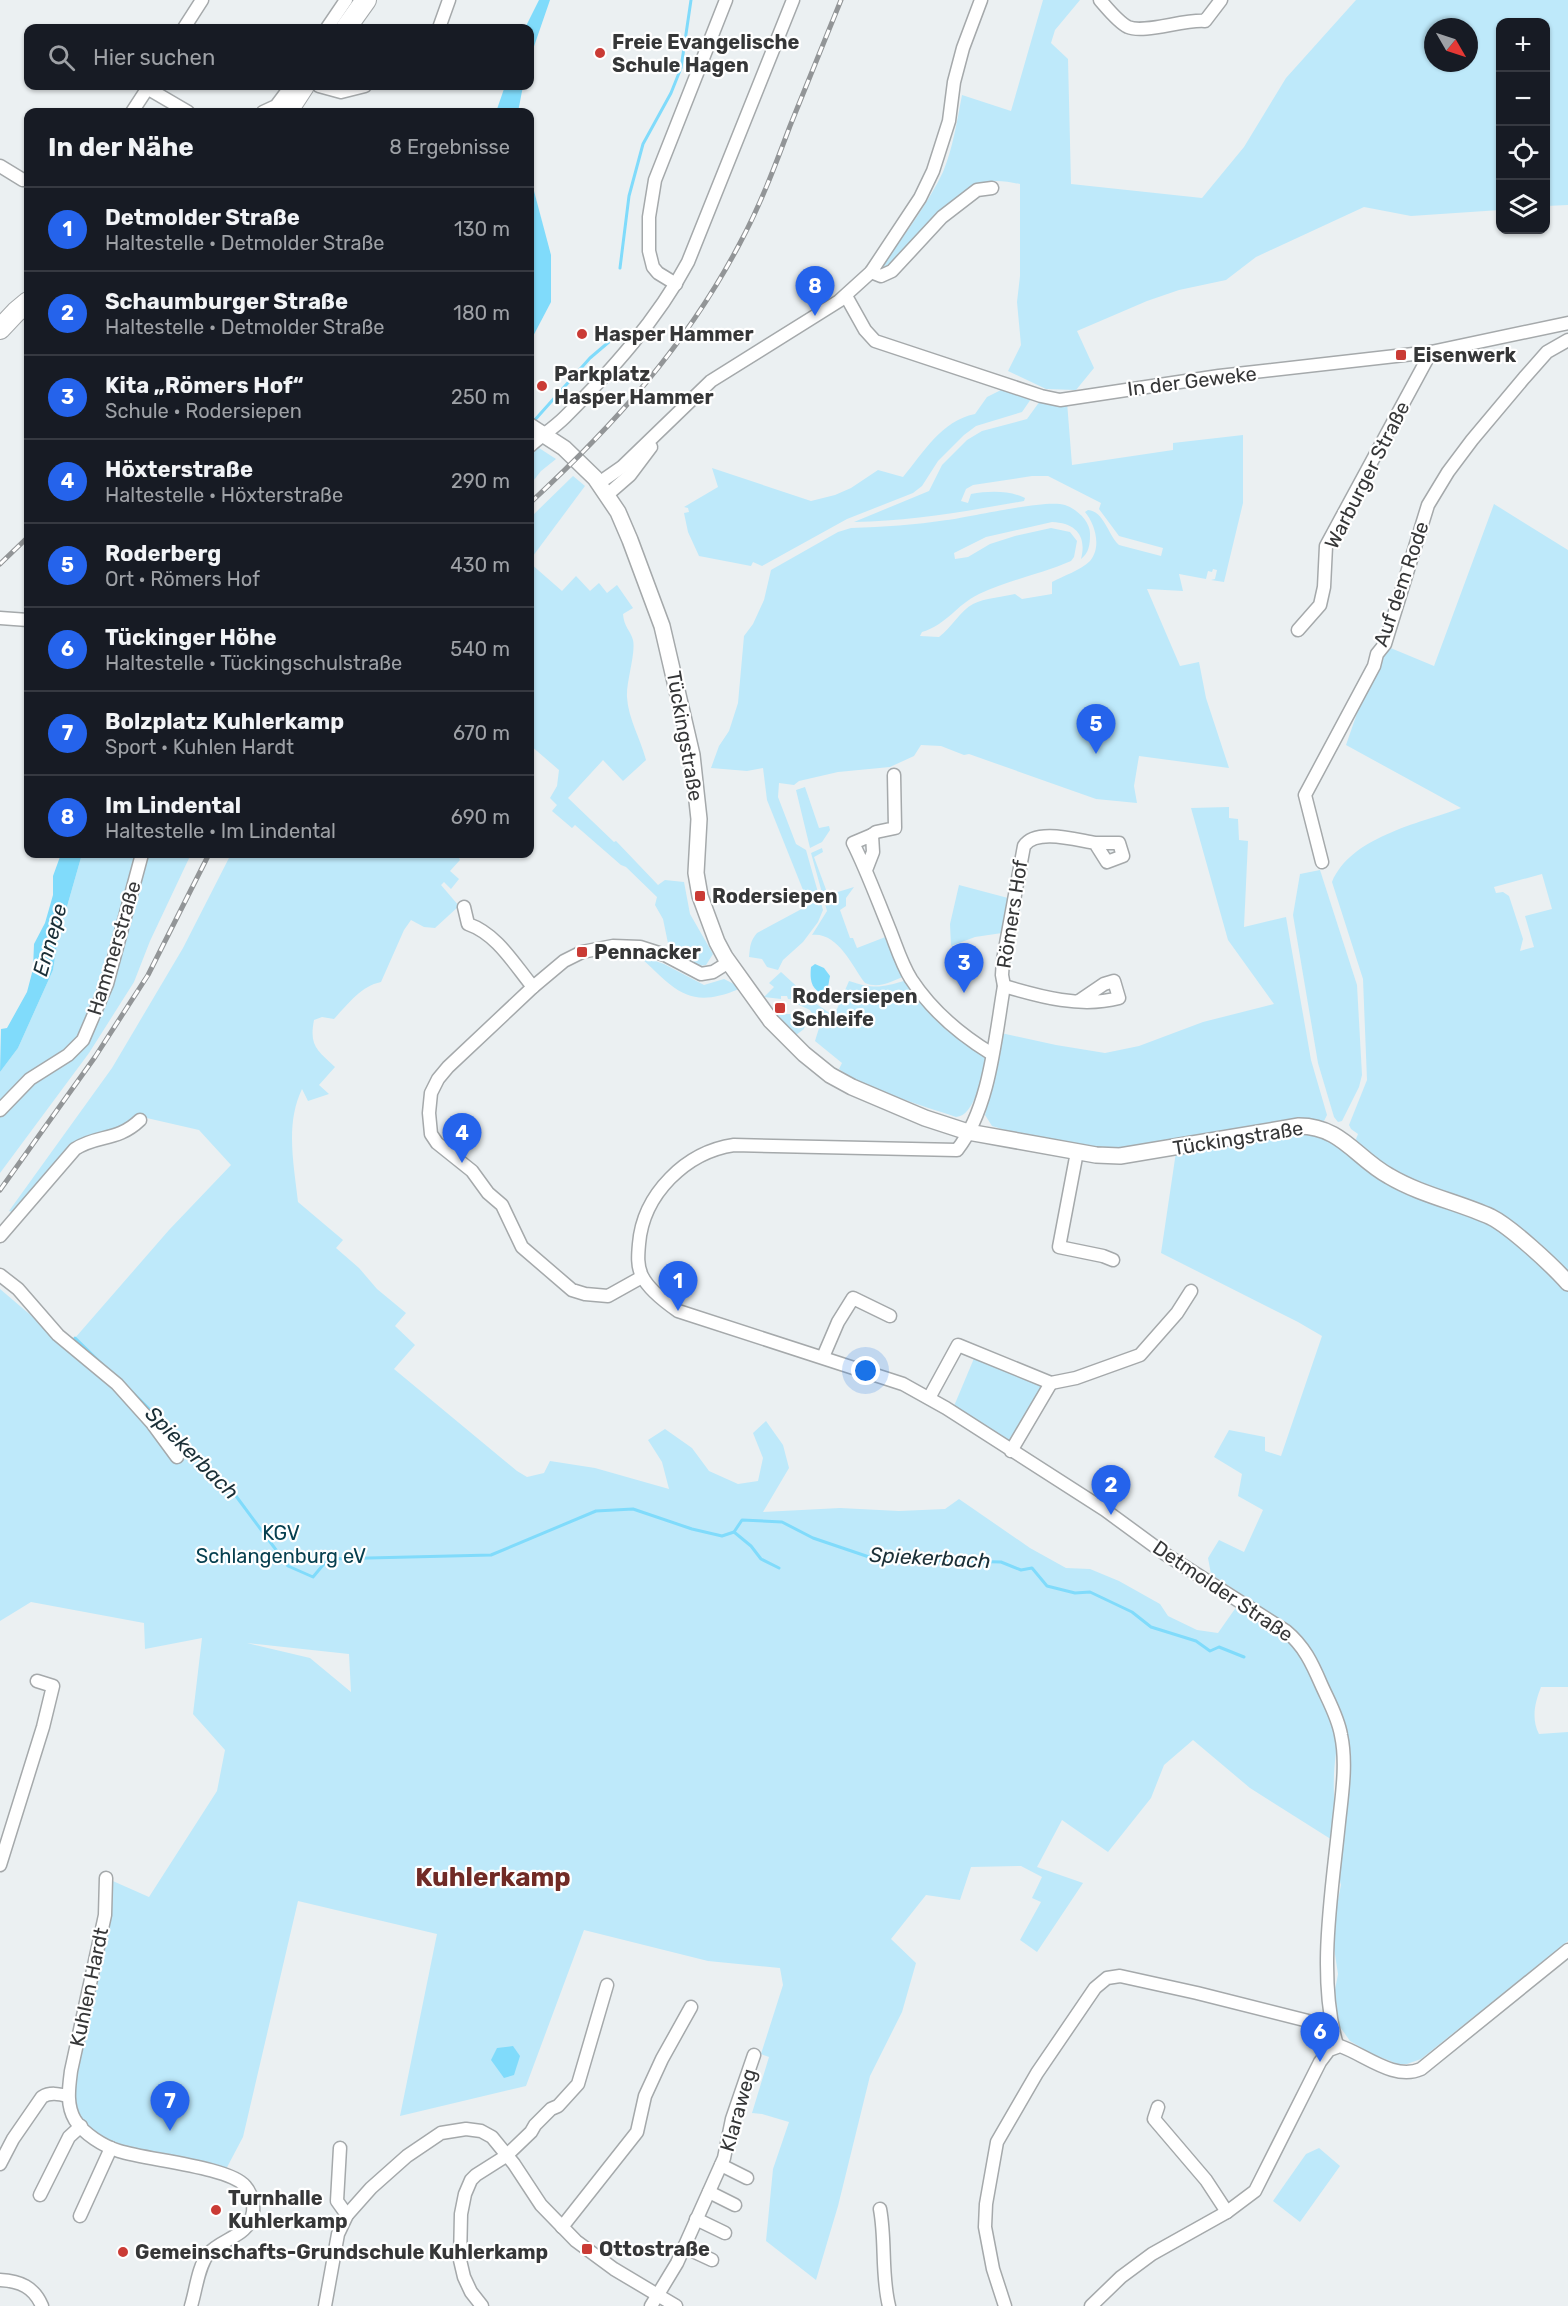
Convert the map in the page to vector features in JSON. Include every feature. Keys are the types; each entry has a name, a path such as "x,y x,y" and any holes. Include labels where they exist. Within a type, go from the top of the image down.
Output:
{"main road":[{"path":"349,24 366,0"},
{"path":"277,108 299,90"},
{"path":"299,108 311,90"},
{"path":"0,329 24,305"}],"street":[{"path":"187,24 202,0"},
{"path":"330,24 346,0"},
{"path":"440,24 449,0"},
{"path":"676,284 658,273 653,267 649,251 649,217 655,180 726,0"},
{"path":"537,430 564,418 632,343 676,284 688,262 793,0"},
{"path":"603,489 622,467 711,381 846,296 871,272 920,198 933,171 949,121 954,82 963,48 981,0"},
{"path":"1100,0 1129,27 1141,29 1193,20 1205,21 1221,0"},
{"path":"135,108 146,90"},
{"path":"153,90 182,108"},
{"path":"275,108 288,90"},
{"path":"334,90 341,92 349,90"},
{"path":"0,166 23,180"},
{"path":"871,272 881,276 892,271 942,217 977,190 992,188"},
{"name":"In der Geweke","path":"846,296 865,330 875,341 1041,396 1060,400 1219,376 1431,352 1568,323"},
{"name":"Auf dem Rode","path":"1322,862 1305,795 1374,666 1377,654 1385,644 1428,505 1464,450 1516,387 1547,352 1568,340"},
{"name":"Warburger Straße","path":"1298,630 1320,605 1324,587 1326,546 1431,352"},
{"name":"Tückingstraße","path":"537,430 570,453 603,489 630,540 645,578 671,659 692,755 699,819 696,873 700,896 717,942 729,962 778,1029 804,1054 830,1075 852,1087 916,1114 968,1132 1077,1152 1120,1156 1299,1126 1320,1127 1339,1138 1388,1176 1425,1193 1494,1218 1547,1262 1568,1283"},
{"path":"0,618 24,620"},
{"path":"894,775 895,828 876,832 872,836 853,843 910,977 945,1020 960,1034 992,1054"},
{"path":"866,870 873,852 872,836"},
{"name":"Römers Hof","path":"968,1132 977,1113 992,1054 1004,986 1002,975 1004,960 1024,846 1038,836 1095,843"},
{"name":"Hammerstraße","path":"0,1110 30,1079 68,1055 83,1040 107,984 141,858"},
{"path":"464,907 468,924 483,929 494,939 533,987"},
{"path":"729,962 713,972 701,975 665,955 640,947 613,945 582,952 564,961 533,987 438,1079 431,1093 429,1113 431,1134 437,1143 472,1171 488,1193 502,1205 522,1247 572,1290 595,1296 608,1296 642,1277 639,1266 640,1237 650,1207 668,1180 679,1169 718,1148 734,1145 957,1150 968,1132"},
{"name":"Römers Hof","path":"1004,986 1042,996 1079,1001"},
{"path":"0,1236 75,1149 91,1141 121,1134 140,1120"},
{"path":"1077,1152 1059,1247 1113,1260"},
{"path":"0,1275 18,1289 58,1335 117,1384 152,1423 177,1457"},
{"name":"Detmolder Straße","path":"642,1277 662,1300 678,1311 903,1384 929,1398 1105,1510 1166,1554 1286,1631 1302,1646 1310,1659 1338,1724 1342,1744 1343,1782 1327,1941 1332,2027 1337,2045"},
{"path":"929,1398 958,1345 1051,1383 1076,1378 1140,1355 1177,1313 1191,1291"},
{"path":"823,1358 838,1322 853,1298 890,1316"},
{"path":"1011,1451 1051,1383"},
{"path":"0,1865 43,1727 53,1686 37,1681"},
{"name":"Kuhlen Hardt","path":"106,1878 105,1915 71,2071 68,2096 74,2119 111,2148 224,2173 245,2185 252,2198 253,2211 249,2225 211,2252 200,2271 191,2306"},
{"path":"1091,2306 1144,2259 1227,2212 1255,2191 1320,2062 1329,2050 1337,2045 1383,2066 1401,2072 1413,2072 1420,2069 1568,1950"},
{"path":"1005,2306 993,2269 985,2227 987,2195 997,2142 1037,2073 1095,1988 1114,1975 1332,2027"},
{"path":"482,2306 464,2277 460,2260 462,2204 471,2180 506,2156 578,2084 607,1985"},
{"path":"562,2227 637,2132 645,2096 662,2059 691,2007"},
{"name":"Klaraweg","path":"654,2301 677,2263 721,2165 732,2119 754,2055"},
{"path":"0,2164 13,2139 42,2097 47,2094 68,2096"},
{"path":"1158,2107 1154,2119 1206,2181 1227,2212"},
{"path":"40,2195 69,2137 81,2126"},
{"path":"325,2306 335,2264 338,2235 347,2215 391,2169 441,2133 459,2129 481,2131 492,2137 542,2205 562,2227 654,2301 676,2306"},
{"path":"80,2216 111,2148"},
{"path":"340,2148 337,2201 347,2215"},
{"name":"Klaraweg","path":"721,2165 747,2178"},
{"path":"709,2192 735,2205"},
{"path":"880,2209 883,2225 884,2272 889,2306"},
{"path":"696,2219 725,2233"},
{"path":"684,2247 712,2260"},
{"path":"0,2280 18,2282 28,2287 36,2294 42,2306"}],"green space":[{"path":"1043,0 1080,0 1055,30 1051,43 1068,59 1071,184 1202,198 1244,147 1286,78 1356,0 1568,0 1568,205 1550,206 1550,18 1496,18 1496,210 1411,216 1364,207 1256,257 1226,280 1179,290 1077,331 1094,368 1076,390 1046,389 1008,371 1021,345 1017,302 1020,276 1020,184 992,181 974,188 922,235 890,269 880,269 921,210 943,172 952,144 962,95 1011,111"},
{"path":"1003,389 1031,399 1022,412 976,426 964,435 938,461 922,486 913,493 847,519 762,566 753,562 751,566 699,556 688,532 684,513 689,512 688,508 684,507 718,487 712,468 811,501 851,488 878,470 903,477 943,430 952,423 975,414 987,397"},
{"path":"1040,401 1067,402 1072,465 1173,450 1173,443 1243,435 1243,503 1224,582 1211,580 1215,579 1217,570 1213,569 1212,572 1208,571 1206,579 1179,574 1183,591 1147,589 1180,666 1199,662 1206,698 1229,768 1139,756 1134,786 1137,803 1096,799 969,754 964,755 941,746 921,745 914,756 890,767 838,772 799,781 794,785 779,783 778,797 796,844 806,850 823,910 818,922 803,942 783,960 778,970 767,967 762,959 749,957 751,944 757,933 809,905 767,800 763,768 747,771 711,768 719,746 729,731 738,703 744,636 753,624 764,600 771,570 838,532 851,528 935,522 1042,504 1065,505 1082,517 1090,530 1090,538 1087,551 1081,559 1082,544 1078,532 1068,525 1052,522 986,537 954,553 955,559 968,557 990,544 1051,528 1070,532 1077,541 1071,561 979,594 939,624 922,632 920,636 939,637 964,610 978,602 1015,594 1022,599 1052,594 1052,582 1082,567 1094,555 1096,536 1085,512 1088,510 1098,514 1119,545 1161,556 1163,548 1119,536 1099,509 1101,503 1048,476 1032,476 973,485 966,489 961,501 968,503 971,494 1005,492 1019,495 1025,498 1024,501 918,518 854,522 929,491 942,465 967,440 982,431 1027,419"},
{"path":"539,448 556,459 534,480 534,450"},
{"path":"573,476 585,486 534,555 534,514"},
{"name":"KGV Schlangenburg eV","path":"1494,504 1568,550 1568,1687 1541,1687 1535,1716 1539,1734 1568,1732 1568,1941 1421,2059 1407,2064 1398,2064 1372,2054 1350,2041 1338,2024 1335,1990 1338,1974 1333,1924 1341,1885 1338,1875 1342,1857 1339,1850 1341,1730 1334,1773 1337,1843 1250,1788 1193,1740 1164,1765 1151,1798 1108,1852 1062,1820 1037,1867 1083,1883 1037,1952 1020,1940 1041,1902 1032,1898 1042,1877 1021,1866 971,1867 960,1900 926,1895 891,1939 916,1963 902,2012 870,2076 838,2206 816,2280 766,2241 773,2169 789,2122 752,2113 769,2057 761,2054 783,1985 780,1968 708,1961 584,1930 526,2086 400,2116 437,1934 298,1901 243,2137 224,2173 120,2151 81,2126 68,2096 106,1878 149,1897 217,1791 225,1750 193,1714 202,1638 145,1649 144,1623 31,1602 0,1621 0,1289 201,1460 75,1338 169,1230 231,1165 199,1130 138,1116 129,1126 80,1138 75,1149 18,1214 9,1211 112,1068 183,948 229,858 459,858 460,860 450,871 459,879 451,889 444,882 441,885 459,906 435,928 424,927 411,920 404,930 381,982 367,987 334,1019 322,1017 314,1020 313,1036 316,1047 335,1067 319,1085 329,1094 308,1101 302,1089 292,1130 293,1159 298,1202 343,1240 336,1248 359,1268 377,1289 406,1313 395,1326 415,1345 394,1369 517,1471 527,1477 544,1473 550,1461 595,1468 669,1489 662,1462 648,1440 665,1429 692,1448 709,1471 738,1484 758,1481 763,1458 753,1433 766,1421 783,1445 789,1468 763,1512 840,1508 899,1511 945,1509 959,1499 1030,1548 1066,1568 1090,1569 1119,1581 1160,1604 1168,1616 1197,1630 1218,1633 1244,1596 1211,1574 1208,1558 1219,1540 1244,1552 1263,1510 1238,1496 1242,1474 1214,1457 1229,1430 1265,1437 1265,1451 1281,1456 1322,1336 1161,1253 1176,1152 1106,1151 1005,1130 992,1126 985,1115 999,1058 1001,1033 1105,1053 1139,1046 1203,1022 1274,1004 1228,940 1191,808 1229,807 1229,818 1238,819 1239,840 1248,841 1244,927 1286,917 1311,1060 1327,1115 1321,1127 1359,1147 1356,1139 1358,1134 1349,1125 1367,1080 1363,979 1332,882 1341,867 1370,843 1387,834 1461,808 1346,745 1381,644 1434,666","holes":["1542,874 1552,909 1525,916 1534,947 1520,951 1523,939 1509,896 1503,892 1496,893 1494,887","247,1643 349,1654 351,1692 310,1658"]},
{"path":"534,566 562,591 576,576 590,591 599,583 607,593 617,585 633,608 623,614 634,646 627,697 646,760 623,781 603,760 568,798 614,842 616,841 658,885 665,880 684,882 690,914 713,954 706,965 699,966 669,948 663,919 655,905 657,897 626,867 575,825 572,828 552,811 557,805 550,798 557,786 559,770 534,748"},
{"path":"805,787 819,828 829,826 830,830 822,842 810,848 796,790"},
{"path":"822,848 823,852 814,857 828,895 854,887 846,898 846,906 840,910 850,938 853,938 857,948 888,936 905,976 881,985 865,983 837,944 821,936 812,935 827,911 811,853"},
{"path":"81,858 189,858 150,941 134,982 89,1053 0,1173 0,1072 18,1048 53,970 58,938"},
{"path":"1320,870 1357,985 1362,1075 1359,1087 1342,1121 1338,1122 1334,1117 1318,1063 1293,915 1300,874"},
{"path":"959,885 1008,898 1002,933 975,937 951,946 950,924"},
{"path":"638,955 664,964 704,985 724,979 739,989 706,998 694,997 672,986"},
{"path":"781,972 815,1003 834,1016 849,981 878,986 907,980 927,1009 944,1027 986,1059 977,1094 968,1110 956,1117 879,1090 839,1069 842,1063 815,1041 819,1028 810,1010 797,1004 797,1000 788,999 787,996 781,996 781,999 764,997 774,987 769,983"},
{"path":"775,1014 798,1014 806,1023 804,1029 796,1035"},
{"path":"975,1356 1045,1384 1014,1445 954,1406"},
{"path":"1319,2148 1340,2166 1300,2222 1273,2201 1306,2154"}],"water":[{"path":"539,0 550,0 534,46 534,24 527,24"},
{"path":"504,90 522,90 519,108 497,108"},
{"path":"534,191 551,255 551,302 534,334"},
{"name":"Ennepe","path":"60,858 81,858 58,938 53,970 18,1048 0,1072 1,1029 7,1028 27,992 33,969 34,944 45,923 53,895 53,876"},
{"path":"815,964 824,968 830,976 828,987 821,993 817,991 812,982 811,967"},
{"path":"513,2046 520,2056 514,2075 504,2078 491,2060 497,2048"}],"waterway":[{"path":"620,268 629,196 643,144 671,93 681,68 691,0"},
{"path":"534,421 590,358 610,341"},
{"name":"Spiekerbach","path":"75,1338 106,1368"},
{"name":"Spiekerbach","path":"133,1393 233,1492 288,1566 313,1577 328,1559 491,1555 596,1511 633,1509 692,1529 722,1536 734,1532 742,1520 782,1522 813,1538 875,1559 1001,1562 1021,1570 1032,1568 1047,1586 1075,1593 1090,1592 1132,1612 1151,1627 1196,1641 1210,1651 1219,1647 1244,1657"},
{"path":"734,1532 751,1546 761,1559 779,1568"}],"railway":[{"path":"534,499 619,414 672,350 719,281 761,200 841,0"},
{"path":"0,564 24,541"},
{"path":"0,1190 95,1057 148,975 207,858"}],"place":[{"name":"Freie Evangelische Schule Hagen","path":"600,53"},
{"name":"Im Lindental","path":"815,316"},
{"name":"Hasper Hammer","path":"582,334"},
{"name":"Eisenwerk","path":"1401,355"},
{"name":"Parkplatz Hasper Hammer","path":"542,386"},
{"name":"Roderberg","path":"1096,754"},
{"name":"Rodersiepen","path":"700,896"},
{"name":"Pennacker","path":"582,952"},
{"name":"Kita „Römers Hof“","path":"964,993"},
{"name":"Rodersiepen Schleife","path":"780,1008"},
{"name":"Höxterstraße","path":"462,1163"},
{"name":"Detmolder Straße","path":"678,1311"},
{"name":"Schaumburger Straße","path":"1111,1515"},
{"name":"Tückinger Höhe","path":"1320,2062"},
{"name":"Bolzplatz Kuhlerkamp","path":"170,2131"},
{"name":"Turnhalle Kuhlerkamp","path":"216,2210"},
{"name":"Ottostraße","path":"587,2249"},
{"name":"Gemeinschafts-Grundschule Kuhlerkamp","path":"123,2252"}],"district":[{"name":"Kuhlerkamp","path":"493,1877"}]}
